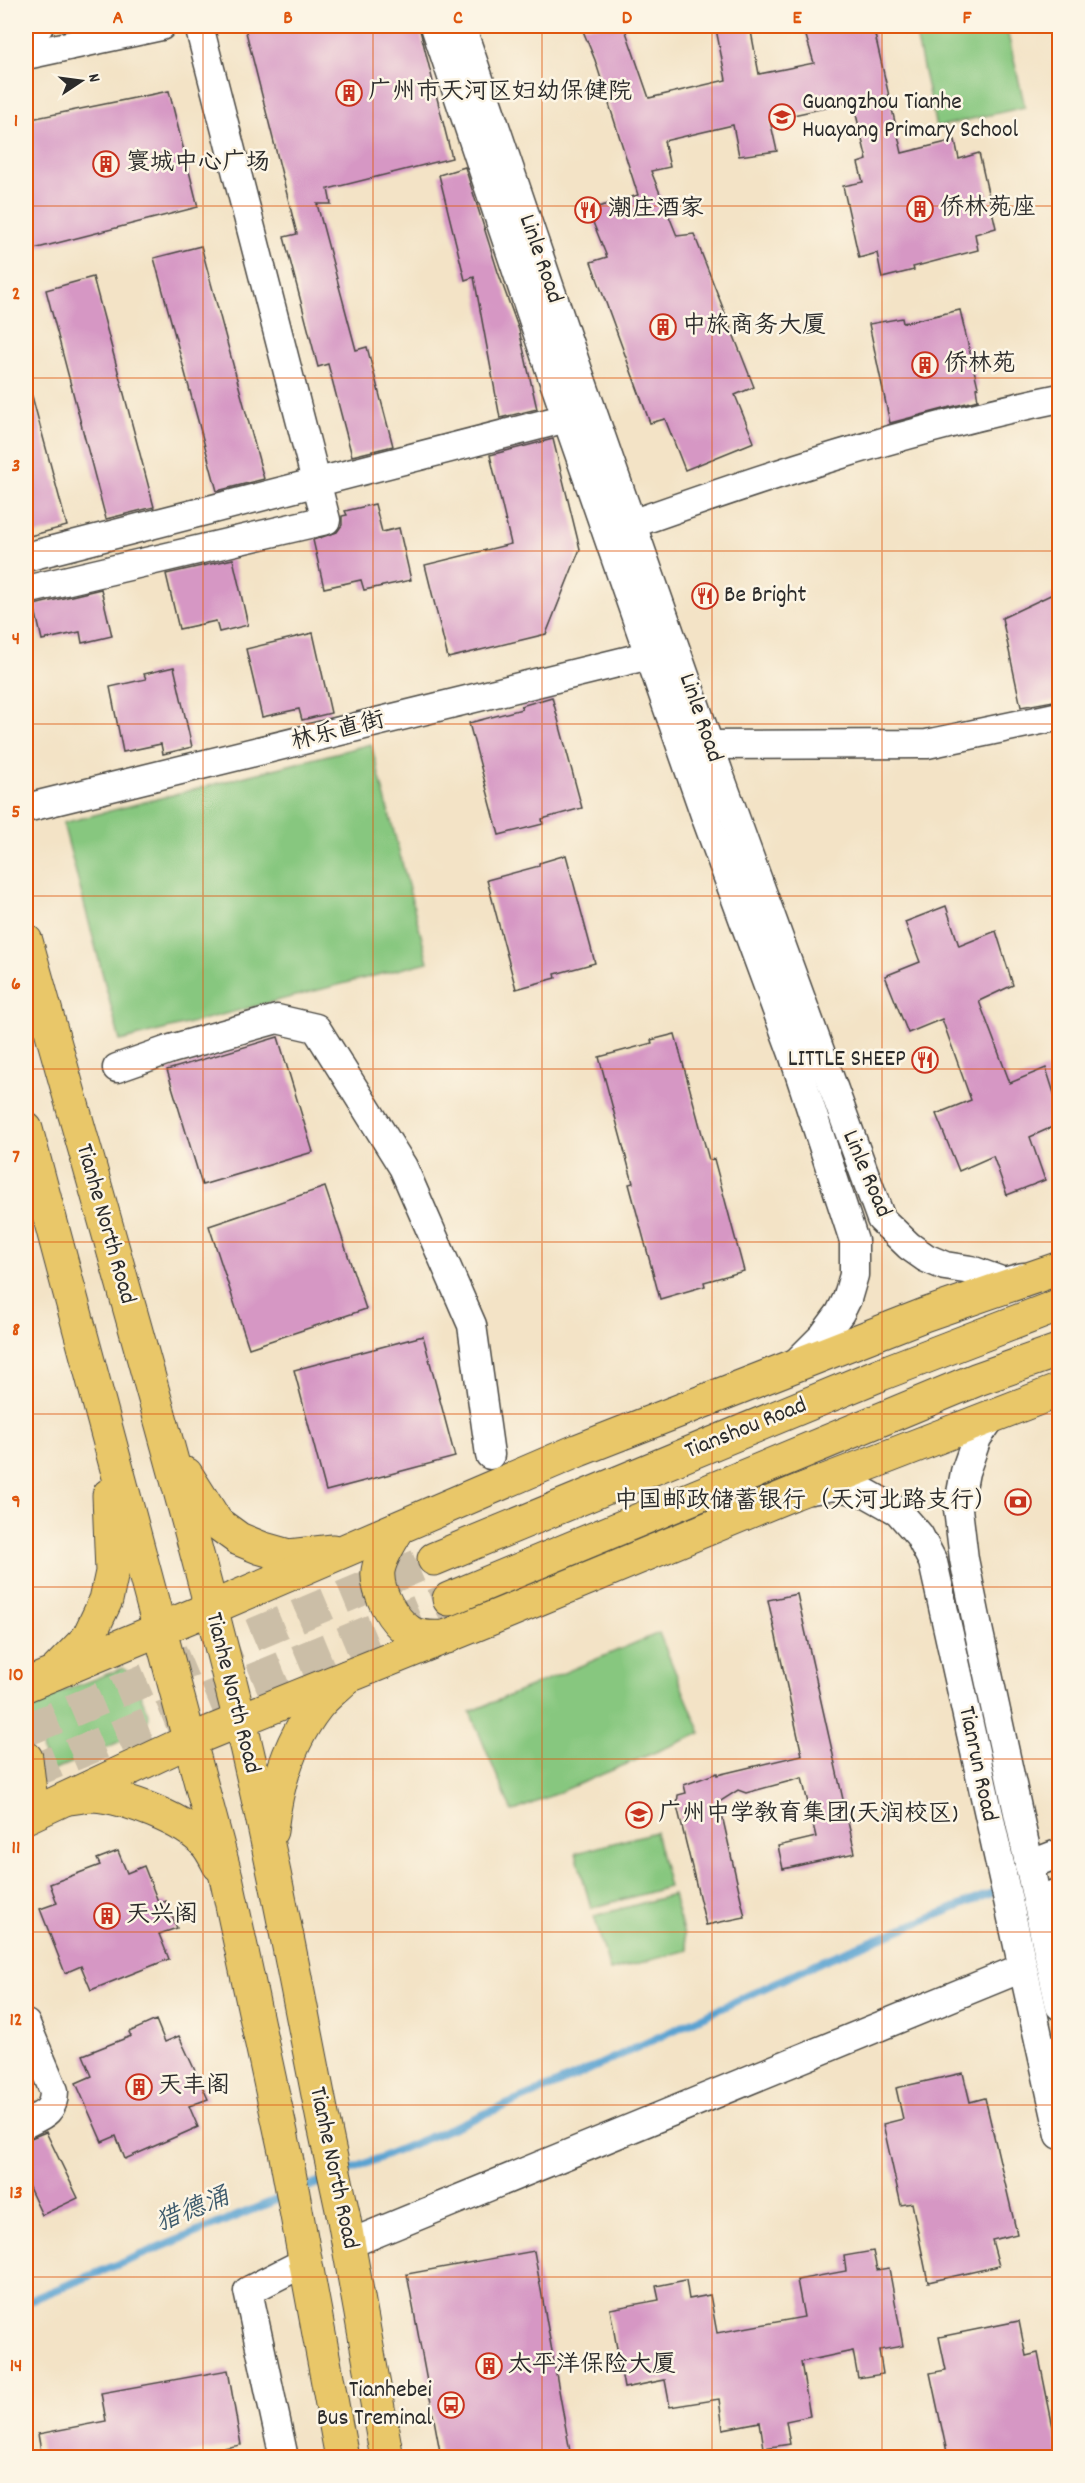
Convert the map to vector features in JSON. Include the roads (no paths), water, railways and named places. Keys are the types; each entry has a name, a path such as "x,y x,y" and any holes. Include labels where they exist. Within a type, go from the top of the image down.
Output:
{"main road":[{"name":"Tianhe North Road","path":"26,941 162,1420 240,1720 269,1850 346,2229 387,2457"},
{"name":"Tianhe North Road","path":"26,1129 226,1877 285,2151 342,2457"},
{"path":"40,1679 160,1630 579,1450 789,1370 924,1315 1059,1267"},
{"name":"Tianshou Road","path":"434,1559 881,1374 1059,1305"},
{"name":"Tianshou Road","path":"449,1599 968,1383 1059,1350"},
{"path":"26,1817 191,1740 447,1637 794,1492 1059,1389"},
{"path":"162,1420 201,1499 217,1523 239,1539 289,1556 330,1552 398,1528"},
{"path":"40,1679 88,1638 106,1600 112,1572 112,1532 104,1425"},
{"path":"398,1528 378,1570 378,1583 384,1601 409,1632 421,1637 447,1637"},
{"path":"269,1850 275,1797 291,1748 317,1706 347,1677"},
{"path":"26,1758 30,1792 26,1805"},
{"path":"70,1798 92,1795 110,1798 135,1804 173,1822 206,1844 226,1877"}],"street":[{"path":"26,28 39,26"},
{"path":"26,55 161,26"},
{"path":"26,590 326,519 199,26"},
{"name":"Linle Road","path":"435,26 567,418 620,529 650,655 695,745 881,1220 926,1258 945,1266 971,1270 1004,1282 1059,1267"},
{"name":"Linle Road","path":"461,26 620,529 695,745 854,1241 854,1275 840,1312 823,1336 789,1370"},
{"path":"620,529 804,464 1013,407 1059,398"},
{"path":"26,557 567,418"},
{"name":"林乐直街","path":"26,808 650,655"},
{"path":"695,745 927,744 1059,716"},
{"path":"117,1068 171,1049 277,1019 316,1028 403,1167 472,1325 490,1455"},
{"name":"Tianrun Road","path":"994,1414 977,1438 964,1472 958,1509 964,1559 978,1628 1040,1887 1059,2006"},
{"name":"Tianrun Road","path":"794,1492 834,1486 866,1493 898,1511 919,1535 933,1562 1059,2135"},
{"path":"1040,1887 1059,1853"},
{"path":"346,2229 1022,1968"},
{"path":"26,2024 54,2091 54,2101 45,2114 26,2123"},
{"path":"284,2457 248,2291 307,2261"}],"waterway":[{"path":"341,2174 571,2078 820,1962 999,1890"},
{"name":"猎德涌","path":"299,2191 327,2179"},
{"name":"猎德涌","path":"26,2302 286,2196"}],"tunnel":[{"path":"26,1730 434,1559"},
{"path":"26,1774 449,1599"}],"place":[{"name":"广州市天河区妇幼保健院","path":"349,93"},
{"name":"Guangzhou Tianhe Huayang Primary School","path":"782,117"},
{"name":"寰城中心广场","path":"106,164"},
{"name":"侨林苑座","path":"920,209"},
{"name":"潮庄酒家","path":"588,210"},
{"name":"中旅商务大厦","path":"663,327"},
{"name":"侨林苑","path":"925,365"},
{"name":"Be Bright","path":"705,596"},
{"name":"LITTLE SHEEP","path":"925,1060"},
{"name":"中国邮政储蓄银行（天河北路支行）","path":"1018,1502"},
{"name":"广州中学教育集团(天润校区)","path":"639,1815"},
{"name":"天兴阁","path":"107,1916"},
{"name":"天丰阁","path":"139,2087"},
{"name":"太平洋保险大厦","path":"489,2366"},
{"name":"Tianhebei Bus Treminal","path":"451,2405"}]}
